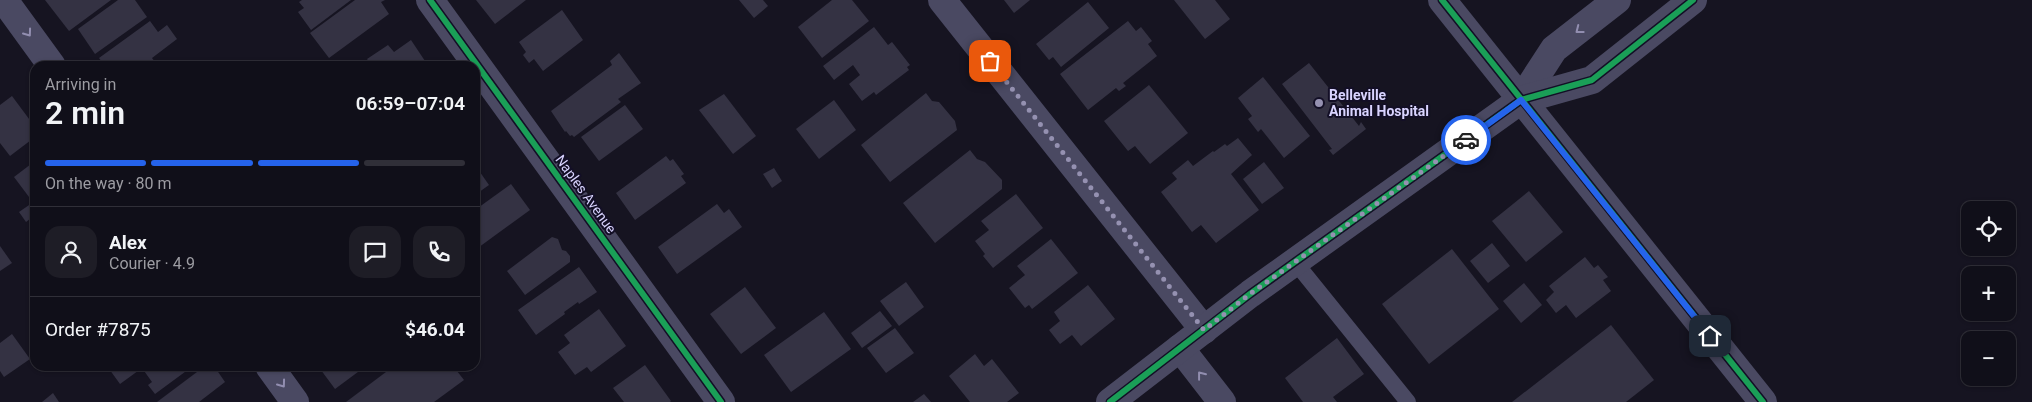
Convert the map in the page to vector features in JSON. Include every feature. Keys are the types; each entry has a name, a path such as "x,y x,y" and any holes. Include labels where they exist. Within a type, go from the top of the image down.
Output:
{"street":[{"path":"4,0 48,61"},
{"name":"Naples Avenue","path":"430,0 474,61"},
{"path":"942,0 1204,330"},
{"path":"1442,0 1762,402"},
{"path":"1521,100 1554,49 1617,0"},
{"path":"1110,402 1294,262 1521,100 1592,80 1693,0"},
{"name":"Naples Avenue","path":"480,69 721,402"},
{"path":"1180,348 1222,402"},
{"path":"273,371 295,402"}],"lane":[{"path":"1294,262 1408,402"}],"building":[{"path":"45,0 111,0 69,31"},
{"path":"118,0 135,0 147,17 95,54 78,29"},
{"path":"302,0 351,0 311,30 298,12 304,8 299,2"},
{"path":"355,0 385,0 381,2 389,14 329,58 310,33"},
{"path":"476,0 526,0 495,24"},
{"path":"739,0 763,0 768,6 754,18"},
{"path":"832,0 852,0 869,21 822,58 798,27"},
{"path":"1004,0 1030,0 1014,13"},
{"path":"1174,0 1215,0 1230,19 1205,39"},
{"path":"1088,2 1109,28 1061,67 1053,57 1049,60 1036,44"},
{"path":"562,10 583,40 543,71 534,59 529,63 523,55 526,52 519,42"},
{"path":"150,21 158,32 167,25 177,39 152,58 154,61 101,61 99,58"},
{"path":"1128,21 1136,31 1141,27 1152,41 1148,44 1157,56 1123,83 1126,86 1119,91 1116,88 1088,110 1060,74"},
{"path":"874,27 888,45 892,42 910,65 907,67 909,70 876,95 874,92 862,101 849,84 860,75 853,65 834,80 823,66"},
{"path":"411,40 425,61 368,61 367,59 388,45 394,52"},
{"path":"619,53 641,83 618,99 621,102 574,137 570,136 565,132 551,111 612,65 610,61"},
{"name":"Belleville Animal Hospital","path":"1309,63 1359,126 1361,122 1366,129 1333,155 1329,150 1332,149 1282,84"},
{"path":"1263,77 1310,136 1284,158 1261,129 1258,132 1248,119 1252,116 1238,98"},
{"path":"1149,85 1188,133 1150,164 1135,146 1128,151 1104,121"},
{"path":"926,93 932,101 939,102 955,121 957,130 890,182 861,145"},
{"path":"724,94 756,136 733,154 699,110"},
{"path":"12,96 30,120 30,141 10,156 0,143 0,105"},
{"path":"834,100 856,130 819,159 796,129"},
{"path":"625,105 643,129 599,161 581,137"},
{"path":"1238,138 1252,155 1231,174 1259,210 1216,243 1201,225 1192,232 1161,192 1177,179 1172,173 1188,160 1193,166 1213,151 1225,144 1227,146"},
{"path":"970,150 977,159 985,162 1002,180 1002,189 935,243 903,203"},
{"path":"666,156 670,161 673,159 684,174 681,176 686,183 635,220 616,193"},
{"path":"1264,162 1284,188 1262,204 1243,179"},
{"path":"30,165 30,198 14,177"},
{"path":"774,168 782,181 772,188 763,174"},
{"path":"480,172 489,185 480,191"},
{"path":"511,184 530,210 480,246 480,206"},
{"path":"1529,191 1563,232 1526,262 1492,221"},
{"path":"1016,194 1043,228 993,268 983,256 985,254 975,241 989,230 981,221"},
{"path":"30,204 30,219 26,222 19,212"},
{"path":"717,204 724,213 729,209 742,227 677,274 658,247"},
{"path":"552,237 558,239 562,250 566,251 570,256 570,262 525,295 507,271"},
{"path":"1051,239 1078,273 1032,309 1029,305 1025,308 1009,288 1025,275 1017,266"},
{"path":"1492,243 1510,266 1488,283 1470,261"},
{"path":"0,246 12,263 0,271"},
{"path":"1452,249 1499,309 1429,364 1382,304"},
{"path":"1585,257 1594,268 1598,265 1608,277 1603,280 1611,291 1576,318 1566,305 1556,313 1546,300 1554,292 1549,286"},
{"path":"579,267 597,292 579,304 578,302 536,335 518,310"},
{"path":"906,282 924,307 899,326 880,301"},
{"path":"1524,283 1542,305 1521,323 1503,301"},
{"path":"1088,285 1115,319 1081,346 1072,335 1060,344 1049,330 1060,321 1054,312"},
{"path":"745,287 776,328 741,354 710,314"},
{"path":"599,309 626,346 591,372 587,367 575,375 558,352 570,343 564,335"},
{"path":"880,311 892,326 862,348 851,333"},
{"path":"824,312 851,349 791,392 764,355"},
{"path":"1611,325 1654,380 1626,402 1512,402"},
{"path":"895,328 914,353 886,373 867,348"},
{"path":"12,334 30,359 4,377 0,371 0,343"},
{"path":"1337,338 1364,374 1333,397 1337,402 1303,402 1285,378"},
{"path":"975,354 984,366 992,359 1019,393 1007,402 970,402 949,376"},
{"path":"645,365 670,402 624,402 613,388"},
{"path":"111,371 138,371 120,384"},
{"path":"144,371 186,371 155,394 148,385 152,382"},
{"path":"198,371 217,371 225,382 199,402 157,402"},
{"path":"322,371 359,371 335,389"},
{"path":"387,371 457,371 464,380 434,402 346,402"},
{"path":"53,393 59,402 42,402"},
{"path":"924,394 931,402 913,402"}],"cycle path":[{"path":"430,0 474,61"},
{"path":"1442,0 1763,402"},
{"path":"1110,402 1250,294 1521,100 1592,80 1693,0"},
{"path":"480,69 721,402"}],"way so far":[{"path":"990,61 1204,330 1250,294 1466,140"}],"place":[{"name":"Belleville Animal Hospital","path":"1319,103"}],"route":[{"path":"1466,140 1521,100 1710,336"}]}
